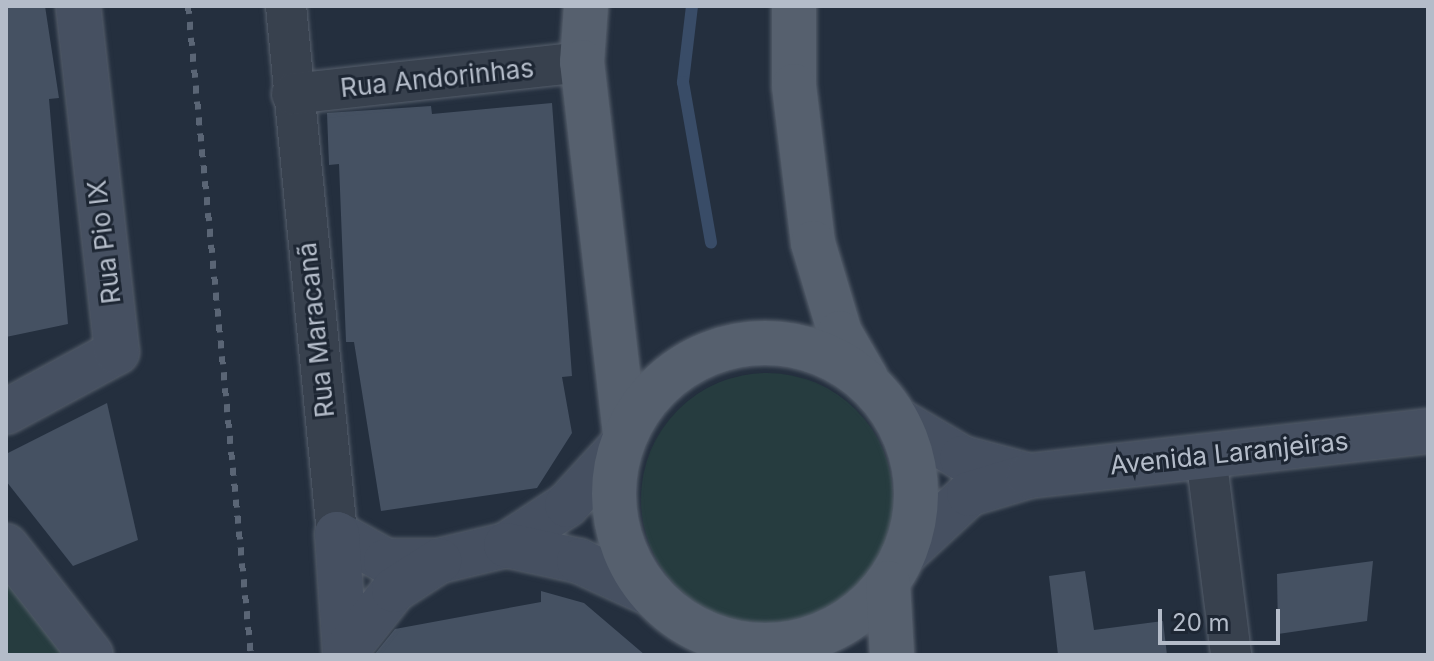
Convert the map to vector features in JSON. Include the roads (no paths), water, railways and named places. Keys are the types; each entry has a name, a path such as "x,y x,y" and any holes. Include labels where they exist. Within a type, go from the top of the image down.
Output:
{"main road":[{"path":"586,6 582,62 623,440 613,487 617,530 659,603 683,655"},
{"path":"794,6 794,86 813,243 840,333 869,383 899,421 914,464 916,510 896,568 892,655"},
{"path":"623,440 652,394 689,362 735,345 783,343 829,356 869,383"},
{"path":"659,603 710,637 757,647 804,641 848,622 896,568"}],"street":[{"name":"Rua Pio IX","path":"6,412 117,352 78,6"},
{"name":"Rua Maracanã","path":"286,6 292,94 337,534 345,654"},
{"name":"Rua Andorinhas","path":"292,94 582,62"},
{"name":"Avenida Laranjeiras","path":"899,421 962,458 1029,476"},
{"name":"Avenida Laranjeiras","path":"896,568 969,494 1029,476 1428,431"},
{"path":"337,534 386,561 439,561 506,545 567,505 623,440"},
{"path":"1206,456 1231,655"},
{"path":"506,545 579,561 659,603"},
{"path":"6,546 76,627 91,655"},
{"path":"345,654 394,590 439,561"}],"waterway":[{"path":"692,6 683,82 711,243"}],"railway":[{"path":"188,6 251,655"}]}
